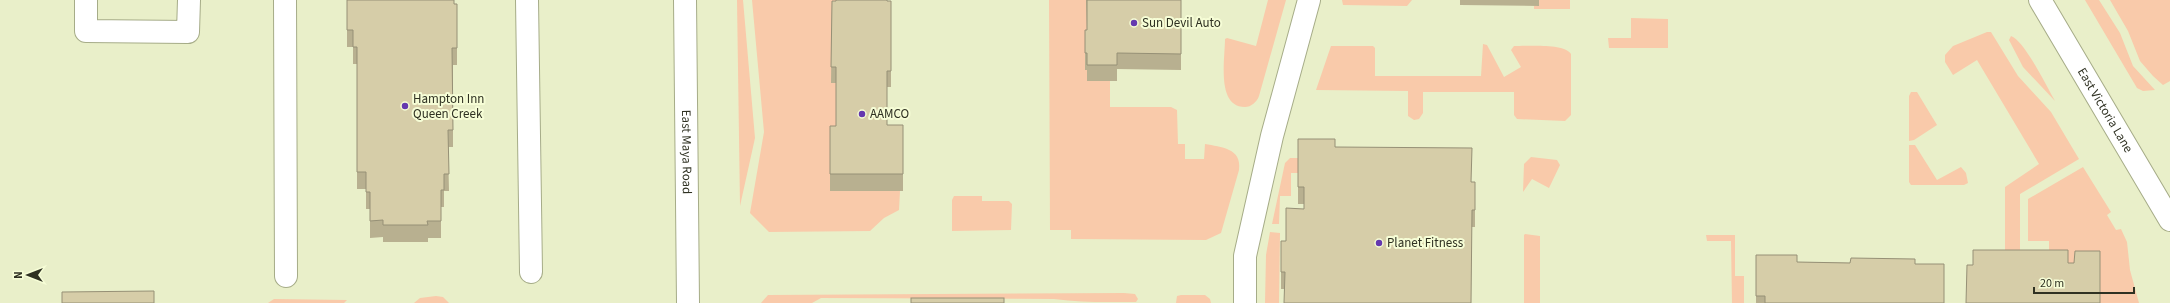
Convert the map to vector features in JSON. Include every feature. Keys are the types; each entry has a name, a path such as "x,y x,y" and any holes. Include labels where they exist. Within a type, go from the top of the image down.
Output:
{"street":[{"path":"86,0 86,31 181,32 188,32 189,0"},
{"path":"285,0 286,276"},
{"path":"527,0 531,272"},
{"name":"East Maya Road","path":"685,0 688,303"},
{"path":"1245,303 1245,256 1272,136 1309,0"},
{"name":"East Victoria Lane","path":"2040,0 2170,220"}],"shaded area":[{"path":"737,0 743,0 755,138 740,206"},
{"path":"752,0 836,0 836,83 900,191 899,210 884,218 870,231 769,232 750,213 764,132"},
{"path":"1049,0 1087,0 1087,46 1085,47 1085,69 1087,70 1087,81 1110,81 1110,107 1171,107 1177,110 1178,144 1185,144 1185,159 1204,159 1205,144 1229,150 1237,157 1239,170 1221,233 1206,240 1071,239 1071,230 1050,230"},
{"path":"1268,0 1286,0 1259,96 1252,105 1245,107 1236,105 1230,99 1226,91 1224,80 1225,39 1227,38 1256,46"},
{"path":"1342,0 1412,0 1407,6 1343,5"},
{"path":"1539,0 1570,0 1570,9 1534,9 1534,6 1539,6"},
{"path":"2085,0 2099,0 2120,33 2133,66 2155,90 2143,91 2137,88"},
{"path":"2110,0 2170,0 2170,81 2163,85 2140,61 2128,31"},
{"path":"1631,18 1668,19 1668,48 1609,48 1608,38 1631,38"},
{"path":"1987,32 1991,32 2018,76 2051,112 2079,159 2020,194 2020,255 2005,253 2005,187 2039,164 1977,60 1953,75 1945,62 1945,55 1953,46"},
{"path":"2011,36 2016,39 2029,55 2055,101 2023,67 2009,40"},
{"path":"1483,44 1487,45 1504,77 1521,67 1511,50 1514,46 1545,46 1567,50 1571,54 1571,115 1565,121 1517,119 1514,115 1514,92 1423,92 1423,113 1419,119 1414,120 1408,116 1408,91 1316,90 1331,46 1373,46 1375,48 1375,76 1481,76"},
{"path":"1911,92 1917,92 1937,125 1914,140 1909,141 1909,96"},
{"path":"1909,145 1915,145 1937,180 1961,167 1966,173 1968,183 1964,185 1911,185 1909,182"},
{"path":"1531,157 1557,160 1560,165 1549,188 1532,179 1523,192 1524,164"},
{"path":"1290,158 1298,158 1298,173 1291,173 1291,196 1280,196 1279,224 1272,224 1285,163"},
{"path":"2083,167 2111,212 2107,215 2116,230 2121,229 2127,242 2130,270 2139,303 2100,303 2100,267 2049,266 2049,241 2028,241 2028,199"},
{"path":"954,196 982,196 982,201 1009,201 1012,204 1011,230 952,231 952,200"},
{"path":"1270,232 1280,233 1279,303 1265,303 1266,255"},
{"path":"1525,234 1540,236 1540,303 1524,303"},
{"path":"1706,235 1735,235 1735,276 1744,276 1744,303 1732,303 1731,241 1707,241"},
{"path":"1135,294 1138,299 1136,302 1105,302 1054,299 821,298 812,303 761,303 768,295"},
{"path":"1205,295 1210,299 1211,303 1176,303 1177,296"},
{"path":"436,296 443,297 449,303 414,303 420,298"},
{"path":"274,299 347,300 344,303 268,303"}],"building":[{"name":"Hampton Inn Queen Creek","path":"347,0 454,0 454,4 457,4 457,48 452,48 453,130 448,130 449,174 444,174 444,190 441,190 441,221 427,221 428,225 383,225 383,220 370,221 370,192 366,192 366,172 357,172 357,47 353,47 353,30 347,30"},
{"name":"Sun Devil Auto","path":"1087,0 1181,0 1181,54 1117,53 1117,65 1087,65 1087,53 1085,53 1085,30 1087,30"},
{"name":"AAMCO","path":"832,1 891,1 891,71 887,71 887,125 903,125 903,174 830,174 830,126 836,126 836,67 831,67"},
{"name":"Planet Fitness","path":"1298,139 1335,139 1335,147 1472,148 1471,182 1475,182 1475,210 1472,210 1471,303 1284,303 1285,272 1281,272 1281,241 1286,241 1286,208 1304,209 1304,187 1298,187"},
{"path":"1973,250 2068,250 2068,263 2074,263 2075,251 2100,251 2100,303 1966,303 1967,265 1973,265"},
{"path":"1756,255 1797,255 1797,262 1850,263 1851,258 1915,259 1915,264 1944,264 1944,303 1765,303 1765,296 1756,296"},
{"path":"154,291 154,303 62,303 62,292"},
{"path":"911,298 1004,298 1004,303 911,303"}],"place":[{"name":"Sun Devil Auto","path":"1134,23"},
{"name":"Hampton Inn Queen Creek","path":"405,106"},
{"name":"AAMCO","path":"862,114"},
{"name":"Planet Fitness","path":"1379,243"}]}
